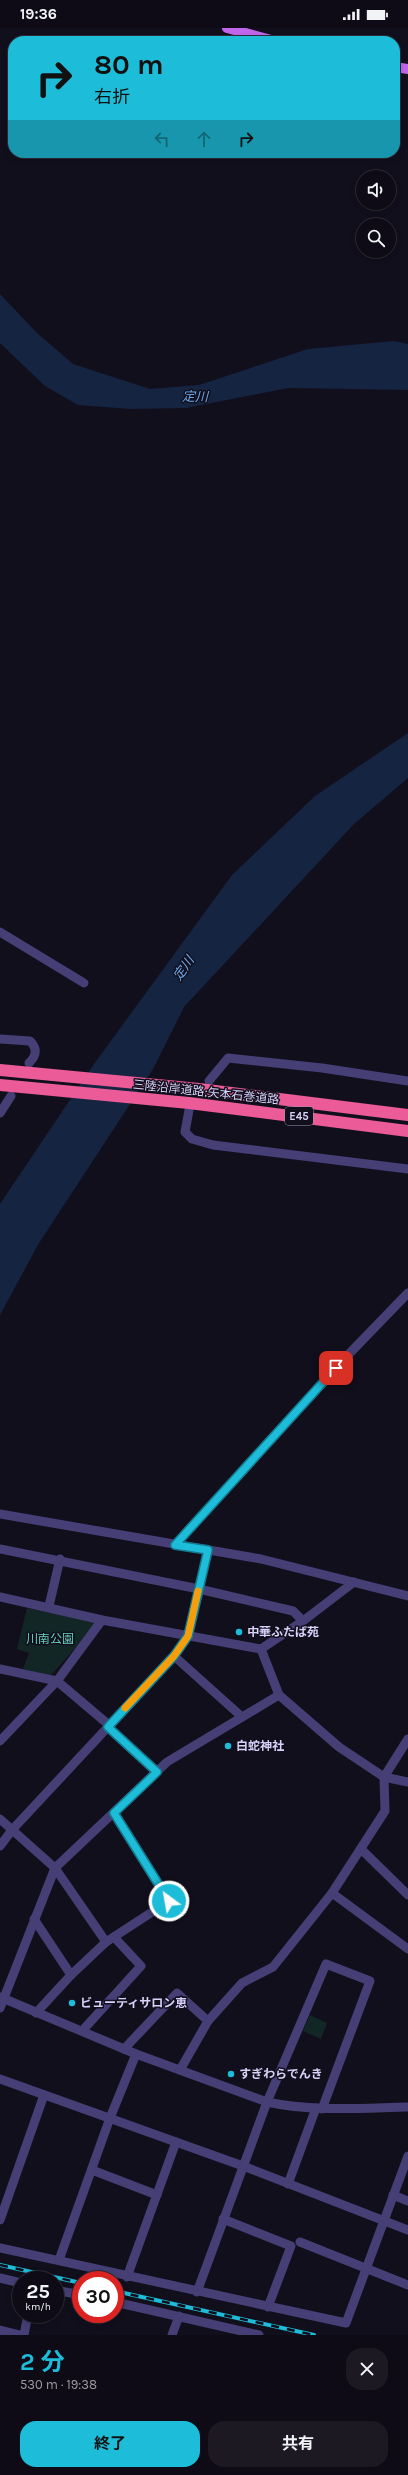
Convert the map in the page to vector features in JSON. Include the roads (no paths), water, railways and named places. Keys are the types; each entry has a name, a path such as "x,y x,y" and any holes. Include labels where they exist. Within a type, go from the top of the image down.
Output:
{"highway":[{"name":"三陸沿岸道路;矢本石巻道路","path":"0,1070 30,1068 408,1115"},
{"name":"三陸沿岸道路;矢本石巻道路","path":"0,1085 408,1131"}],"main road":[{"path":"227,28 257,36"}],"street":[{"path":"0,932 84,982"},
{"path":"0,1039 30,1041 36,1051 35,1058 30,1068"},
{"path":"209,1081 228,1058 322,1068 408,1081"},
{"path":"0,1113 11,1096"},
{"path":"189,1107 186,1132 192,1138 213,1145 408,1169"},
{"path":"175,1545 342,1362 408,1293"},
{"path":"0,1514 261,1559 408,1596"},
{"path":"0,1549 60,1559 293,1611 303,1621"},
{"path":"0,1846 12,1830 174,1656 188,1636 208,1550"},
{"path":"48,1606 60,1559"},
{"path":"0,1597 48,1606 102,1620 261,1649 303,1621 354,1582"},
{"path":"0,1741 4,1731 57,1680 102,1620"},
{"path":"261,1649 279,1695 338,1747 384,1777 408,1782"},
{"path":"174,1656 242,1717"},
{"path":"0,1669 57,1680 157,1772"},
{"path":"0,2008 2,1998 55,1868 167,1762 279,1695"},
{"path":"180,2070 208,2021 242,1983 273,1967 332,1893 385,1811 384,1777 408,1739"},
{"path":"36,2013 71,1974 110,1940 169,1901 114,1813"},
{"path":"0,1819 55,1868 110,1940 141,1966 82,2031"},
{"path":"361,1849 408,1895"},
{"path":"332,1893 408,1949"},
{"path":"34,1919 71,1974"},
{"path":"197,2292 267,2102 326,1964 370,1981 288,2184"},
{"path":"124,2049 177,1993 208,2021"},
{"path":"2,1998 136,2054 267,2102 319,2109 408,2108"},
{"path":"59,2260 110,2118 136,2054"},
{"path":"0,2079 243,2166 408,2230"},
{"path":"0,2220 44,2095"},
{"path":"127,2277 176,2142"},
{"path":"0,2248 59,2260 127,2277 346,2323 408,2156"},
{"path":"92,2170 157,2195"},
{"path":"393,2195 408,2201"},
{"path":"223,2219 290,2246 268,2307"},
{"path":"300,2242 408,2285"},
{"path":"0,2278 12,2281"},
{"path":"124,2304 256,2334"},
{"path":"172,2335 179,2316"},
{"path":"24,2335 26,2323"},
{"path":"0,2330 20,2335"}],"water":[{"name":"定川","path":"0,294 37,333 73,364 150,389 199,385 308,349 394,341 408,344 408,390 288,388 186,408 130,409 78,405 45,386 0,343"},
{"name":"定川","path":"408,733 408,778 354,824 184,1007 153,1069 39,1243 0,1315 0,1204 94,1064 232,875 315,796"}],"railway":[{"path":"0,2265 72,2281"},
{"path":"124,2293 314,2335"}],"place":[{"name":"中華ふたば苑","path":"239,1632"},
{"name":"白蛇神社","path":"228,1746"},
{"name":"ビューティサロン恵","path":"72,2003"},
{"name":"すぎわらでんき","path":"231,2074"}],"park label":[{"name":"川南公園","path":"50,1639"}]}
